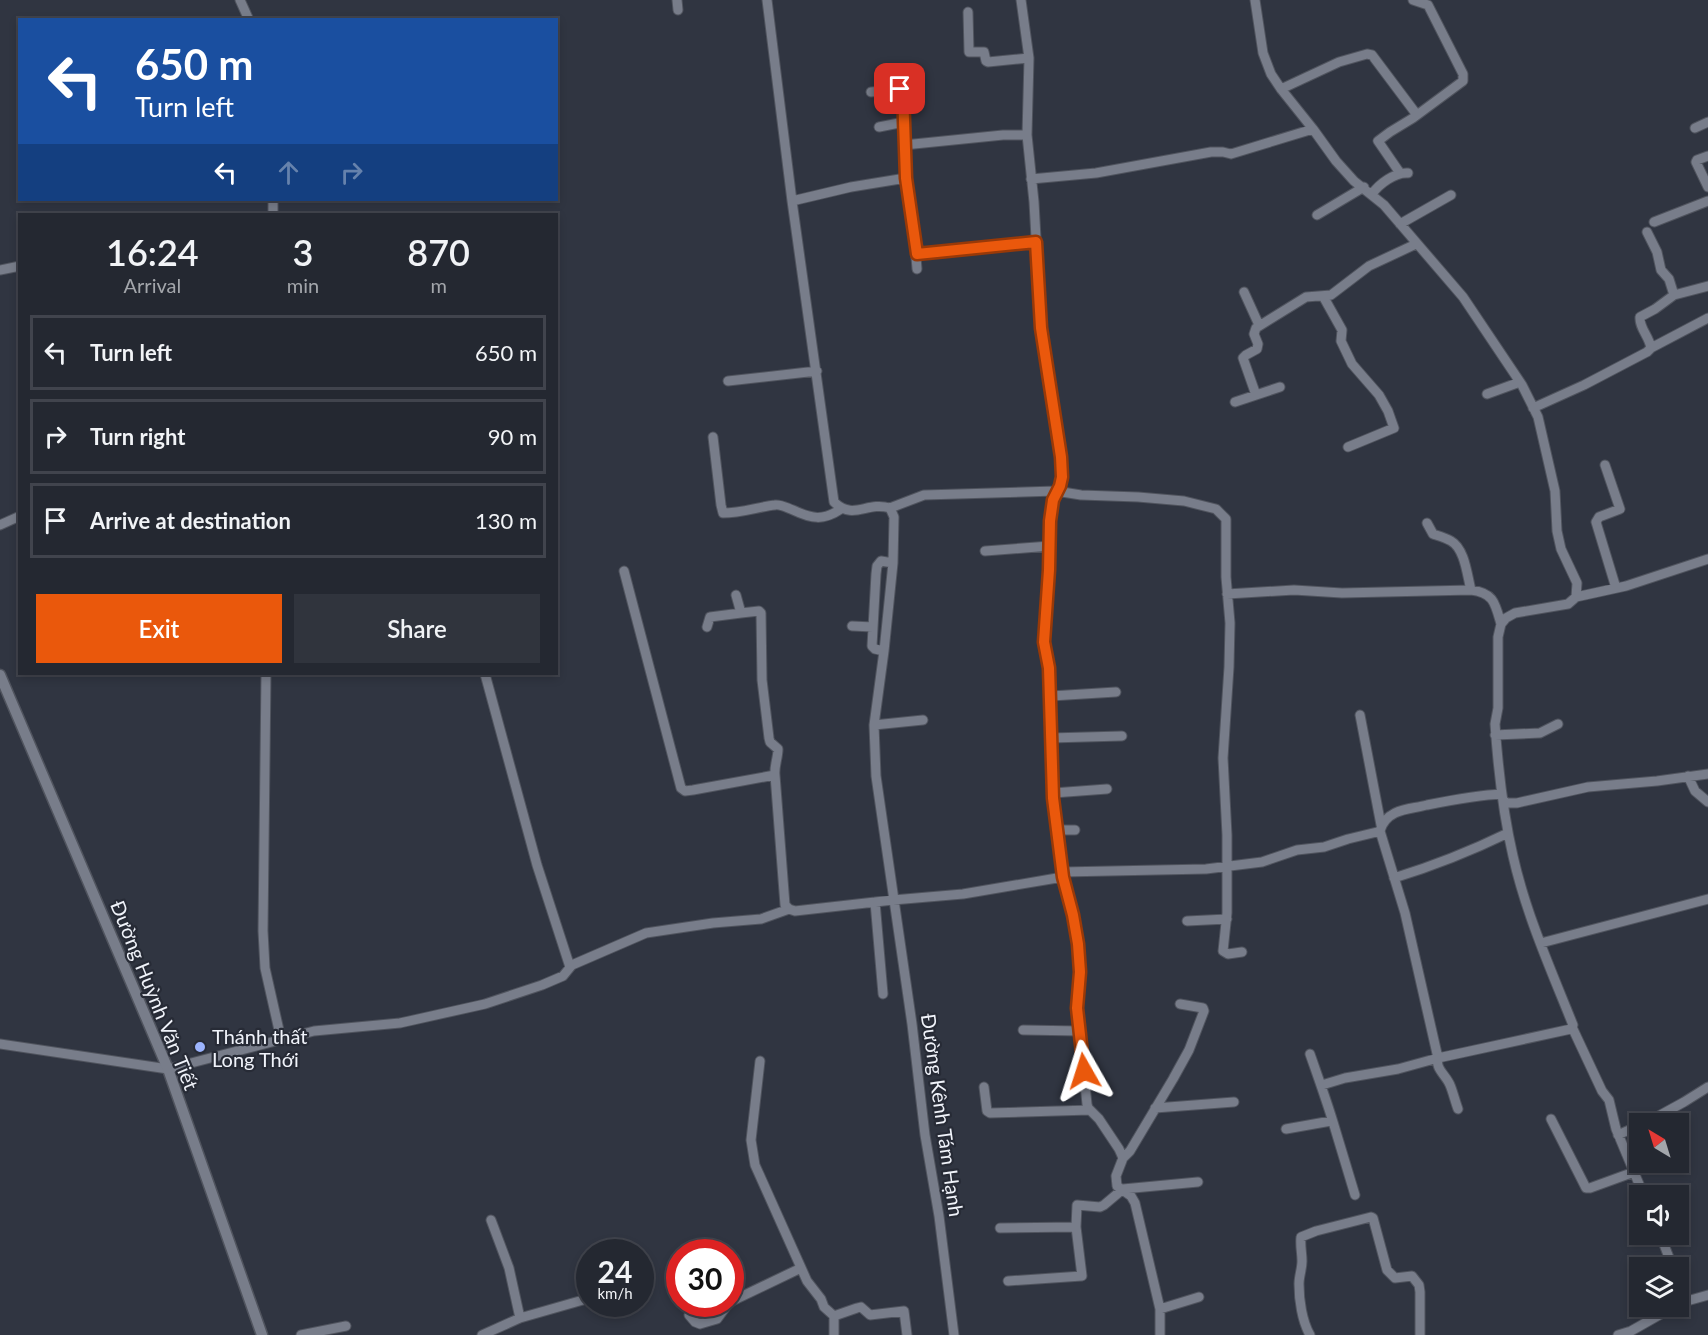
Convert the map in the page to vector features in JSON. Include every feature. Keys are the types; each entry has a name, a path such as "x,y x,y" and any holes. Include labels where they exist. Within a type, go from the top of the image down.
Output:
{"street":[{"path":"240,0 248,18"},
{"path":"767,0 792,201 834,502 850,512 882,506 890,508 924,495 1056,491 1081,495 1184,501 1216,508 1226,519 1226,577 1230,623 1222,758 1227,866 1227,919 1223,951 1228,954 1242,952"},
{"path":"1021,0 1029,58 1027,135 1034,202 1041,328 1061,457 1062,477 1053,500 1050,521 1044,642 1051,696 1050,738 1053,793 1063,875 1078,944 1080,972 1077,1008 1087,1104 1119,1149 1122,1158"},
{"path":"1255,0 1263,53 1271,74 1281,89 1336,161 1354,181 1384,206 1463,297 1520,382 1538,417 1555,490 1557,531 1561,549 1577,583 1576,597"},
{"path":"1372,194 1377,187 1404,173 1378,141 1463,81 1463,74 1428,5 1413,0"},
{"path":"969,12 969,52 984,52 988,62 1029,58"},
{"path":"1281,89 1340,62 1367,54 1372,55 1417,115"},
{"path":"872,92 900,89 903,92 906,178 917,254 917,269"},
{"path":"879,127 904,122"},
{"path":"1695,128 1708,122"},
{"path":"1031,179 1096,173 1210,152 1231,154 1313,129"},
{"path":"904,145 1003,135 1027,135"},
{"path":"1708,156 1696,162 1708,187"},
{"path":"792,201 851,187 906,178"},
{"path":"1317,215 1364,187"},
{"path":"1400,224 1451,195"},
{"path":"1654,222 1708,201"},
{"path":"1647,232 1674,295"},
{"path":"917,254 1036,242"},
{"path":"1256,395 1243,358 1257,349 1254,331 1259,325 1306,297 1331,295 1368,266 1416,244"},
{"path":"0,270 18,266"},
{"path":"1651,348 1642,328 1641,317 1674,295 1708,286"},
{"path":"1244,292 1259,325"},
{"path":"1323,296 1341,330 1341,341 1352,364 1379,395 1394,428 1348,447"},
{"path":"1533,408 1584,385 1708,318"},
{"path":"728,381 817,371"},
{"path":"1487,394 1520,382"},
{"path":"1235,402 1280,387"},
{"path":"713,437 723,513 776,504 811,518 820,518 842,509"},
{"path":"1605,465 1620,509 1599,518 1596,522 1616,588"},
{"name":"Đường Kênh Tám Hạnh","path":"890,508 894,517 893,563 874,725 876,776 954,1335"},
{"path":"0,525 18,517"},
{"path":"1427,523 1433,534 1457,546 1471,590"},
{"path":"985,551 1050,546"},
{"path":"1629,1160 1618,1135 1609,1100 1602,1091 1572,1027 1541,944 1513,858 1502,797 1495,735 1499,698 1498,637 1501,624 1515,613 1568,604 1576,597 1616,588 1708,559"},
{"path":"884,651 872,647 877,566 881,561 893,563"},
{"path":"624,571 681,788 685,791 693,790 775,775"},
{"path":"1227,594 1294,590 1342,593 1471,590 1487,594 1493,600 1501,624"},
{"path":"736,595 741,613"},
{"path":"707,627 710,617 759,610 761,613 762,680 769,738 770,742 778,748 774,766 785,905 795,911 963,894 1063,875 1206,869 1262,862 1297,850 1324,847 1381,828 1393,814 1404,810 1468,797 1502,797"},
{"path":"852,626 873,627"},
{"name":"Đường Huỳnh Văn Tiết","path":"0,675 168,1069 262,1335"},
{"path":"266,675 263,931 265,968 281,1039"},
{"path":"485,675 537,865 570,967"},
{"path":"1051,696 1116,692"},
{"path":"1360,715 1381,828 1405,913 1438,1058 1438,1067 1450,1083 1458,1109"},
{"path":"874,725 923,720"},
{"path":"1495,735 1540,733 1558,723"},
{"path":"1050,738 1122,736"},
{"path":"1502,797 1507,803 1517,803 1588,787 1708,774"},
{"path":"1688,777 1695,791 1708,802"},
{"path":"1053,793 1107,789"},
{"path":"1057,830 1075,830"},
{"path":"1394,878 1443,861 1508,833"},
{"path":"1541,944 1708,899"},
{"path":"875,902 883,994"},
{"path":"0,1044 168,1069 314,1031 400,1023 485,1004 542,986 562,976 570,967 646,933 713,923 761,919 789,909"},
{"path":"1187,921 1227,919"},
{"path":"1160,1335 1160,1309 1135,1203 1131,1196 1117,1185 1116,1176 1122,1158 1130,1151 1189,1050 1204,1011 1203,1008 1180,1004"},
{"path":"1322,1085 1345,1078 1398,1070 1438,1058 1572,1027"},
{"path":"1023,1030 1080,1031"},
{"path":"1310,1054 1322,1085 1355,1195"},
{"path":"759,1061 751,1140 755,1165 810,1287 821,1299 824,1307 834,1316 834,1335"},
{"path":"984,1087 987,1111 990,1113 1090,1110"},
{"path":"1664,1113 1708,1087"},
{"path":"1155,1108 1234,1101"},
{"path":"1551,1119 1586,1188 1631,1173"},
{"path":"1286,1130 1333,1122"},
{"path":"1618,1135 1629,1130"},
{"path":"1008,1281 1082,1276 1076,1227 1077,1205 1100,1207 1123,1190 1198,1182"},
{"path":"1310,1335 1300,1295 1301,1237 1372,1217 1387,1270 1395,1278 1413,1276 1419,1285 1420,1335"},
{"path":"491,1220 509,1268 520,1318"},
{"path":"1000,1228 1076,1227"},
{"path":"744,1296 801,1268"},
{"path":"1689,1301 1708,1295"},
{"path":"1160,1309 1199,1298"},
{"path":"482,1335 520,1318 576,1302"},
{"path":"834,1316 857,1308 861,1308 870,1315 904,1311 907,1335"},
{"path":"691,1317 700,1324 718,1317"},
{"path":"1618,1335 1631,1331 1656,1317"},
{"path":"301,1335 346,1326"}],"place":[{"name":"Thánh thất Long Thới","path":"200,1047"}],"route":[{"path":"900,89 903,92 906,178 917,254 1036,242 1041,328 1061,457 1062,477 1053,500 1050,521 1044,642 1051,696 1053,798 1063,877 1078,944 1080,972 1077,1008 1084,1071"}]}
